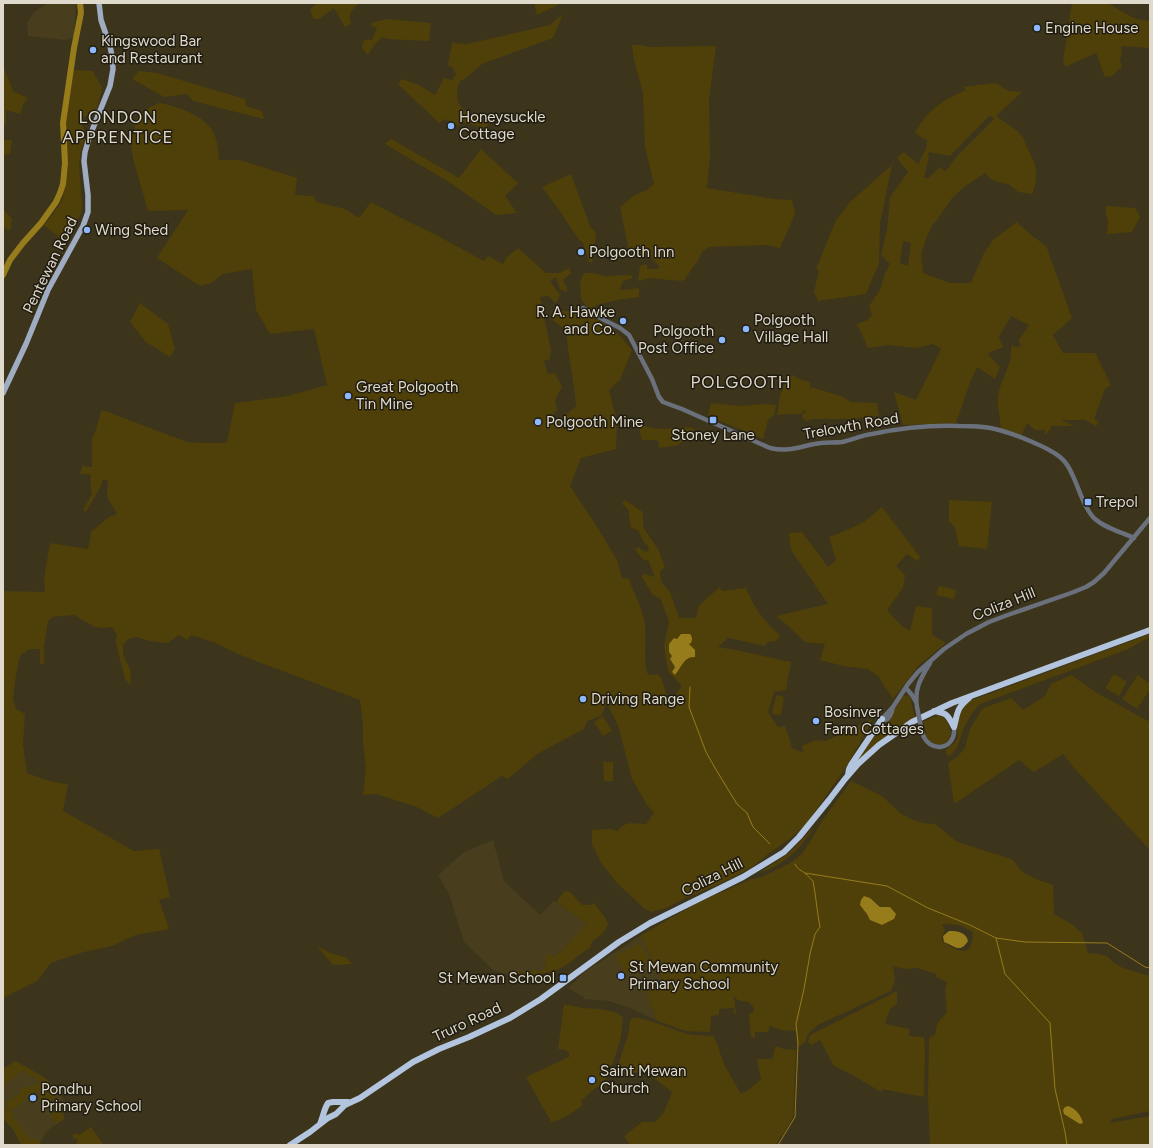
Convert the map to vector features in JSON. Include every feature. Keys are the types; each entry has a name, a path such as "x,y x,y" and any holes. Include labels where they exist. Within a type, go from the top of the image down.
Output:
{"highway":[{"path":"848,775 888,738 912,722 934,711 1150,630"},
{"path":"954,727 959,708 972,696"},
{"path":"934,711 942,712 947,715 954,727"},
{"path":"848,775 851,765 882,719"},
{"name":"Coliza Hill","path":"591,964 620,942 650,923 744,877 784,852 799,837 848,775"},
{"name":"Truro Road","path":"338,1111 413,1062 490,1027 527,1007 591,964"},
{"path":"290,1145 319,1126 336,1114 338,1111 338,1106 335,1103 330,1102 326,1105 319,1126"},
{"name":"Truro Road","path":"335,1103 352,1102"},
{"path":"325,1110 328,1114 333,1116"}],"main road":[{"name":"Pentewan Road","path":"3,393 26,344 48,290 88,212 88,195 84,161 85,152 89,138 110,86 113,69 110,46 101,20 99,3"}],"street":[{"name":"Trelowth Road","path":"583,308 620,328 628,335 652,379 659,397 663,402 770,448 789,450 820,443 843,442 870,434 912,427 972,426 999,430 1030,441 1059,456 1066,462 1085,504 1093,517 1105,526 1134,538"},
{"name":"Coliza Hill","path":"882,719 888,719 893,707 918,672 944,649 976,629 1005,616 1094,582 1104,573 1150,518"},
{"path":"931,662 920,679 916,693 922,732 928,743 941,747 952,740 954,735 954,727"},
{"path":"906,688 916,693"}],"shaded area":[{"path":"48,3 76,3 74,37 65,40 28,36 27,23 34,12"},
{"path":"360,3 350,14 351,24 345,27 334,8 319,19 314,19 310,10 316,4"},
{"path":"534,3 562,3 537,15"},
{"path":"1072,3 1108,3 1136,19 1150,21 1150,48 1121,46 1122,52 1120,61 1122,67 1112,76 1105,77 1096,53 1065,67 1063,61"},
{"path":"563,14 553,38 482,64 465,79 460,81 457,94 460,105 468,113 489,122 486,128 462,122 459,126 445,119 439,123 398,84 402,79 419,85 435,95 444,78 452,80 456,74 453,68 448,65 452,43 467,44 550,25"},
{"path":"388,19 431,23 429,41 387,39 382,37 374,45 368,55 362,48 364,40 372,40 377,28 371,25 371,23"},
{"path":"632,45 650,47 716,46 709,99 710,157 707,188 773,199 792,200 795,214 780,248 766,245 709,247 702,252 697,262 684,280 649,278 638,280 640,266 647,264 647,269 658,269 659,266 650,257 629,251 620,207 635,195 647,190 654,184 645,147 643,93 634,60"},
{"path":"3,66 13,91 28,98 23,105 20,114 6,110 6,125 3,126"},
{"path":"74,70 93,71 102,88 96,112 84,117 82,126 86,134 79,165 82,206 81,213 66,243 44,225 58,207 63,197 67,164 65,125"},
{"path":"139,71 157,73 245,99 246,106 262,111 264,119 193,101 187,94 164,97 132,79"},
{"path":"995,83 1009,91 1022,92 996,116 1015,129 1023,137 1035,165 1036,181 1032,194 1018,192 1010,185 992,180 985,173 964,187 952,198 933,224 928,234 921,254 923,273 950,283 971,283 984,253 993,240 1017,222 1045,245 1072,318 1053,335 1063,353 1095,353 1111,385 1105,389 1094,419 1099,422 1096,426 1085,420 1061,420 1074,426 1052,426 1046,435 1045,430 1035,430 1027,423 1021,436 1000,429 998,397 1010,362 1011,346 1018,347 1022,345 1018,341 1029,325 1011,316 999,337 1003,347 988,354 1000,367 995,379 977,367 956,423 903,425 894,392 916,400 941,349 933,344 916,348 889,345 868,348 857,324 868,320 872,315 869,306 880,290 884,276 890,264 881,255 887,230 890,197 908,172 897,158 904,152 918,164 927,147 926,143 928,141 915,133 930,112 943,102 966,90 963,87","holes":["990,115 994,119 957,156 945,172 940,167 929,178 924,178 929,156 928,152 950,156","903,241 911,243 908,266 900,263"]},
{"path":"159,103 189,112 204,121 215,135 218,146 219,160 240,160 297,178 295,195 313,196 317,202 345,209 359,218 371,202 484,261 488,256 503,264 506,258 518,248 546,273 559,273 569,268 571,273 563,280 565,286 567,287 567,292 560,289 556,277 550,281 560,295 556,303 548,296 540,297 551,350 550,359 544,361 548,374 555,373 562,387 555,400 557,410 553,414 557,422 576,406 566,330 550,318 554,310 582,312 609,326 632,350 620,380 609,390 617,421 616,449 581,458 570,486 617,560 622,578 629,579 644,620 645,661 648,675 657,674 661,677 669,703 682,686 668,671 664,646 669,621 660,598 653,595 641,576 645,574 655,577 648,560 643,560 635,549 639,547 646,552 649,548 638,530 631,528 628,509 622,504 625,500 643,513 644,529 658,549 665,567 660,571 661,582 670,592 679,618 696,618 699,605 720,587 722,591 746,588 760,614 780,636 776,641 767,642 765,646 728,638 718,647 791,662 786,690 774,692 768,712 778,727 785,726 792,748 804,753 802,746 816,740 826,741 872,719 846,767 804,826 791,838 752,867 730,879 686,897 666,908 652,912 645,909 618,884 601,863 592,844 592,830 611,829 618,831 627,824 646,824 654,813 647,805 632,779 618,725 607,703 601,716 587,721 584,729 537,754 508,779 502,776 438,818 417,807 376,794 363,795 366,768 360,700 243,656 213,642 191,635 187,640 179,635 168,643 150,641 136,637 128,639 123,645 123,655 130,669 131,685 125,679 116,643 117,635 112,627 95,627 74,615 52,617 48,621 44,646 44,664 40,664 40,649 29,649 20,656 16,674 13,699 16,709 25,714 23,745 27,773 52,781 68,784 63,811 134,851 159,849 170,897 159,900 169,928 136,935 112,946 84,952 51,963 37,981 3,998 3,591 45,592 44,578 50,543 88,549 91,532 109,517 117,514 107,497 108,481 103,479 101,486 86,512 83,510 92,494 90,474 80,474 83,465 92,467 92,439 101,411 105,411 187,442 227,443 235,403 288,396 327,385 314,329 270,334 256,310 252,269 223,274 211,283 200,286 157,258 188,210 148,211 133,158 131,144 135,127 133,124 144,112","holes":["677,639 689,643 691,656 685,660 675,675 675,667 670,659 672,656 669,652 669,644"]},
{"path":"391,139 459,178 481,149 518,183 505,196 517,213 496,215 449,182 385,144"},
{"path":"3,140 12,140 10,154 3,155"},
{"path":"892,165 880,224 879,263 866,294 818,301 814,292 819,270 816,269 836,220 850,202"},
{"path":"571,174 590,226 596,233 592,263 589,262 583,242 579,240 542,187"},
{"path":"1106,206 1135,208 1140,217 1132,232 1107,234 1108,221"},
{"path":"3,209 12,219 10,231 3,227"},
{"path":"584,273 605,276 631,275 633,278 623,281 620,290 639,288 639,297 597,305 591,311 582,301 581,296 580,282"},
{"path":"140,303 168,324 175,349 170,357 146,342 130,322"},
{"path":"793,375 799,379 810,382 810,391 811,387 841,396 851,402 877,403 879,416 848,419 812,419 807,421 804,420 802,415 805,412 805,409 801,414 777,415 780,396 784,385 784,378"},
{"path":"711,403 742,406 763,404 776,405 774,415 768,420 763,439 708,416"},
{"path":"641,424 647,427 660,429 694,428 694,432 678,445 659,448 659,443 656,440 642,440 640,434"},
{"path":"949,500 992,502 987,549 959,546 955,528 949,521"},
{"path":"882,507 920,557 917,561 907,554 896,566 905,575 903,588 887,610 901,625 910,631 916,606 932,608 932,635 946,643 919,665 893,699 878,676 868,669 843,666 820,660 825,644 805,642 776,616 828,604 791,550 789,533 802,532 828,567 836,560 829,537 864,522"},
{"path":"939,586 956,590 954,599 936,595"},
{"path":"681,634 691,635 692,640 689,644 695,650 695,657 685,660 675,675 672,672 675,667 670,659 672,656 669,652 669,644 674,638 677,639"},
{"path":"1150,634 1150,637 1126,650 980,704 967,721 956,749 950,756 947,755 946,751 958,737 957,717 967,702"},
{"path":"1114,674 1127,682 1119,696 1105,688"},
{"path":"1071,675 1097,693 1150,722 1150,850 1063,754 1034,772 1019,760 954,804 948,763 958,756 965,748 970,729 982,709 1011,698 1023,710 1045,696 1051,684"},
{"path":"1138,675 1150,684 1150,689 1137,709 1122,699"},
{"path":"776,695 784,697 781,715 772,714"},
{"path":"907,695 910,697 915,717 896,729 852,766 879,730 879,727 885,725 903,696"},
{"path":"939,715 946,719 950,736 943,744 938,745 933,744 924,734 927,733 923,722"},
{"path":"603,716 612,731 603,736 594,722"},
{"path":"603,762 613,762 613,781 604,781"},
{"path":"851,781 882,796 900,813 911,819 923,823 935,824 956,841 1011,859 1020,870 1053,885 1054,914 1073,925 1082,933 1088,953 1107,956 1114,963 1123,968 1150,976 1150,1111 1112,1119 1110,1123 1150,1116 1150,1145 930,1145 928,1095 929,1038 935,1035 937,1024 947,1012 945,990 947,982 936,977 936,974 918,968 906,969 893,966 895,980 891,991 818,1025 809,1033 804,1044 801,1044 801,1046 797,1045 796,1031 781,1030 770,1026 768,1032 755,1032 755,1038 751,1037 749,1014 754,1012 753,1006 749,1002 737,1000 736,997 734,997 736,1014 734,1014 734,1008 719,1009 719,1015 711,1016 710,1032 685,1031 656,1020 646,990 663,980 640,936 697,903 751,879 762,877 790,863 802,854 822,821","holes":["864,896 876,903 894,919 882,925 870,920 867,914","942,924 959,925 973,932 972,943 968,949 965,951 957,950 943,942 942,937 945,930"]},
{"path":"812,829 808,837 790,856 773,868 759,873 789,853"},
{"path":"493,840 504,881 540,915 554,901 587,924 556,956 544,957 546,960 543,970 507,974 494,971 464,942 449,894 438,875 464,852"},
{"path":"565,891 570,892 582,905 590,905 594,903 608,924 603,933 593,941 590,948 559,969 535,974 510,976 507,974 543,970 546,960 544,957 549,954 553,957 556,956 587,924 556,902"},
{"path":"864,896 870,898 880,907 890,907 896,914 894,919 882,925 870,920 860,905"},
{"path":"949,931 955,931 963,934 968,941 960,948 944,942 943,936"},
{"name":"St Mewan Community Primary School","path":"640,936 663,980 646,990 656,1020 630,1008 609,1001 583,999 584,997 569,989 570,986 586,971"},
{"path":"640,943 650,960 625,974 616,956"},
{"path":"317,946 330,953 347,958 352,964 333,965"},
{"path":"897,991 897,1004 890,1009 885,1024 909,1029 909,1036 924,1037 924,1097 882,1089 881,1092 834,1066 820,1040 812,1045 808,1042 810,1035"},
{"path":"564,1004 615,1012 623,1018 621,1037 614,1060 602,1085 594,1089 581,1101 583,1105 572,1113 564,1118 551,1122 526,1077 569,1057 569,1053 566,1050 558,1049"},
{"path":"632,1018 650,1021 687,1034 713,1036 718,1045 725,1066 741,1094 761,1079 757,1059 772,1059 776,1046 784,1049 796,1050 793,1117 776,1145 630,1145 624,1136 642,1122 655,1122 664,1112 672,1092 643,1070 634,1073 618,1065"},
{"name":"Pondhu Primary School","path":"15,1061 44,1077 54,1086 70,1109 63,1114 64,1119 49,1129 39,1145 36,1145 25,1137 3,1110 3,1069"},
{"path":"15,1061 41,1076 63,1097 57,1095 45,1104 44,1102 41,1104 38,1099 41,1096 37,1091 39,1090 38,1089 25,1098 26,1100 11,1111 5,1104 20,1093 20,1088 35,1085 40,1081 27,1075 24,1070 3,1087 3,1069"},
{"path":"1068,1106 1078,1113 1083,1123 1080,1124 1064,1114 1063,1110"},
{"path":"3,1107 14,1114 13,1117 30,1139 38,1139 40,1142 39,1145 22,1145 15,1132 3,1118"},
{"path":"58,1109 64,1116 64,1119 57,1124 49,1116"},
{"path":"91,1127 104,1145 76,1145 78,1140 73,1138 73,1135 76,1133 79,1135"}],"waterway":[{"path":"3,275 10,260 41,223 56,202 63,184 65,163 63,123 74,48 81,13 80,3"},
{"path":"690,687 689,707 706,752 737,804 747,813 753,827 770,844"},
{"path":"778,1145 795,1117 798,1043 796,1024 810,954 815,934 820,927 813,881 795,864"},
{"path":"805,873 887,886 928,908 970,925 996,938 1005,974 1050,1023 1055,1089 1067,1145"},
{"path":"996,938 1025,942 1107,943 1145,967 1150,968"}],"place":[{"name":"Engine House","path":"1037,28"},
{"name":"Kingswood Bar and Restaurant","path":"93,50"},
{"name":"Honeysuckle Cottage","path":"451,126"},
{"name":"Wing Shed","path":"87,230"},
{"name":"Polgooth Inn","path":"581,252"},
{"name":"R. A. Hawke and Co.","path":"623,321"},
{"name":"Polgooth Village Hall","path":"746,329"},
{"name":"Polgooth Post Office","path":"722,340"},
{"name":"Great Polgooth Tin Mine","path":"348,396"},
{"name":"Stoney Lane","path":"713,420"},
{"name":"Polgooth Mine","path":"538,422"},
{"name":"Trepol","path":"1088,502"},
{"name":"Driving Range","path":"583,699"},
{"name":"Bosinver Farm Cottages","path":"816,721"},
{"name":"St Mewan Community Primary School","path":"621,976"},
{"name":"St Mewan School","path":"563,978"},
{"name":"Saint Mewan Church","path":"592,1080"},
{"name":"Pondhu Primary School","path":"33,1098"}],"district":[{"name":"LONDON APPRENTICE","path":"118,127"},
{"name":"POLGOOTH","path":"741,382"}]}
